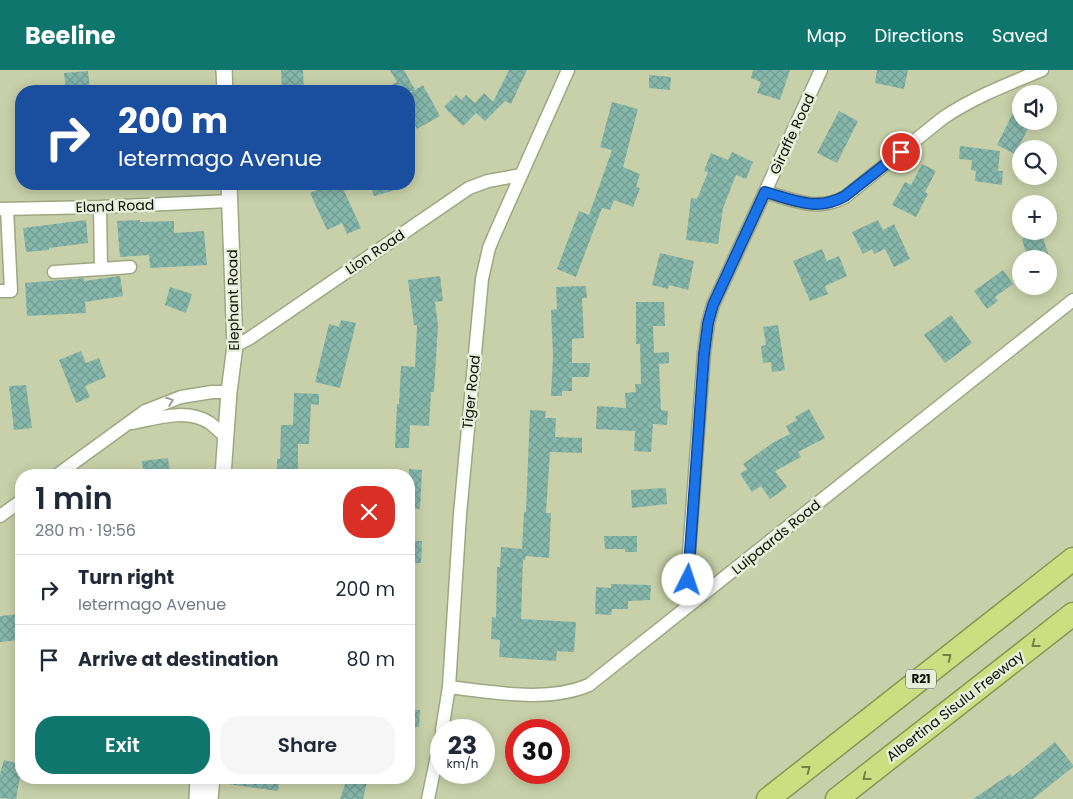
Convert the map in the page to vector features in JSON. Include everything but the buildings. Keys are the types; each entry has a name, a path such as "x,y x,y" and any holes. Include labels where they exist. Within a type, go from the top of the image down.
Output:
{"highway":[{"name":"R21","path":"768,799 1073,559"},
{"name":"Albertina Sisulu Freeway","path":"837,799 1073,614"}],"street":[{"path":"224,70 225,85"},
{"name":"Tiger Road","path":"444,719 449,687 460,514 482,279 489,248 568,70"},
{"name":"Giraffe Road","path":"690,604 688,566 708,323 713,305 821,70"},
{"path":"765,192 808,204 820,205 835,202 852,191 943,118 971,100 1042,70"},
{"name":"Lion Road","path":"235,346 250,338 469,188 488,181 521,175"},
{"name":"Elephant Road","path":"223,469 229,392 235,346 229,190"},
{"name":"Eland Road","path":"3,209 230,201"},
{"path":"100,207 101,269"},
{"path":"0,291 11,291 3,209"},
{"path":"54,272 130,267"},
{"name":"Luipaards Road","path":"449,687 544,695 575,691 589,685 1073,300"},
{"path":"65,469 145,411 171,399 212,392 229,392"},
{"path":"127,424 166,416 182,415 209,422 225,436"},
{"path":"0,516 15,505"},
{"path":"197,799 198,784"},
{"path":"210,799 211,784"},
{"path":"428,799 431,784"}],"route":[{"path":"688,580 704,354 708,323 713,305 765,192 808,204 820,205 835,202 901,152"}]}
